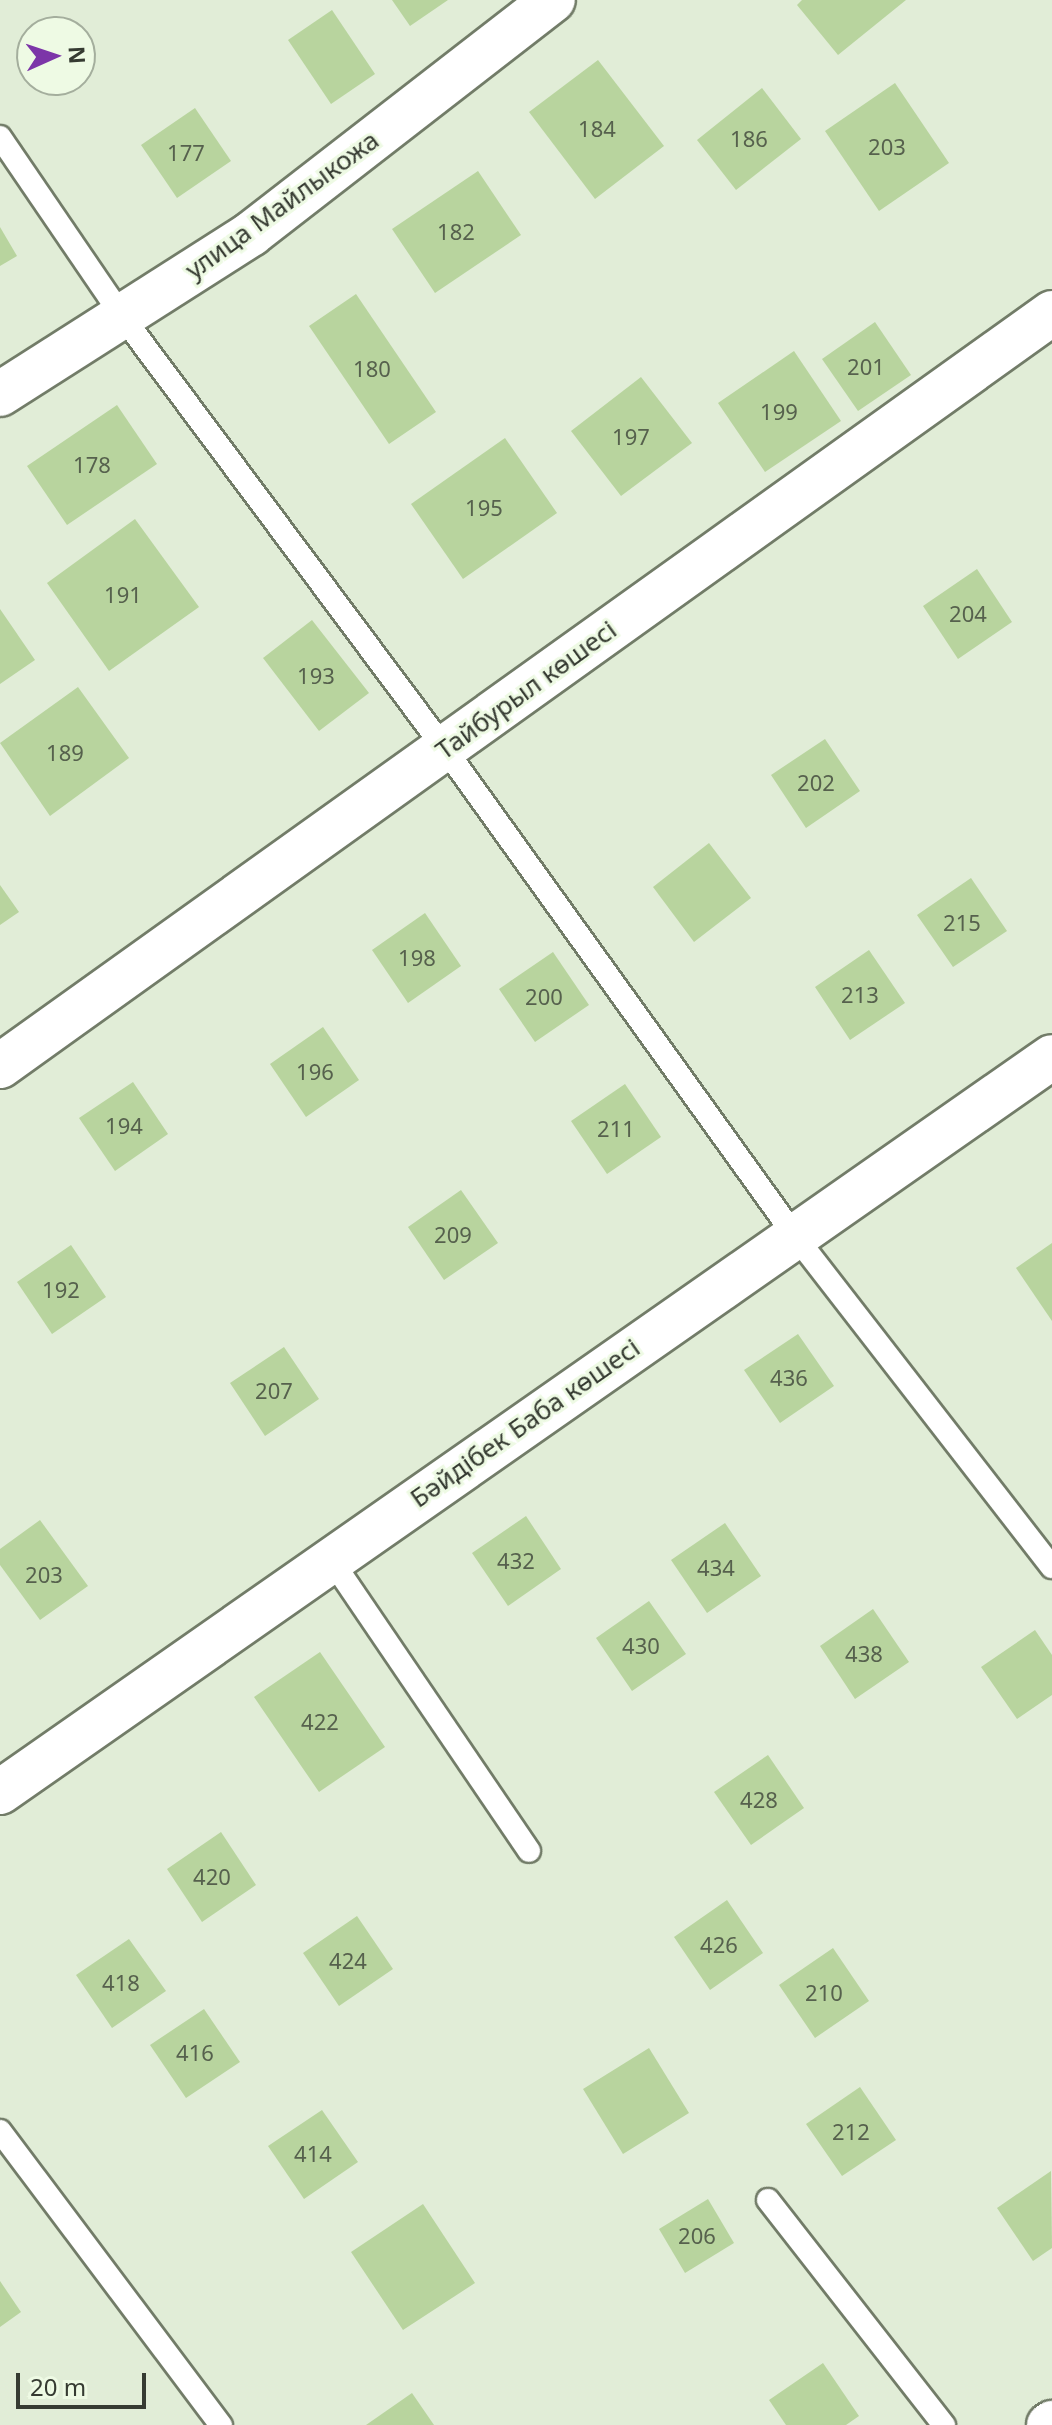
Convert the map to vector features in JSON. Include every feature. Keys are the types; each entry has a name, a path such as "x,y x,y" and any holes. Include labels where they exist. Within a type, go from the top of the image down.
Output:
{"street":[{"name":"улица Майлыкожа","path":"0,394 251,234 553,0"},
{"name":"Тайбурыл көшесі","path":"0,1066 1052,313"},
{"name":"Бәйдібек Баба көшесі","path":"0,1792 330,1558 1052,1057"}],"lane":[{"path":"0,137 122,316 445,749 795,1236 1052,1567"},
{"path":"330,1558 529,1851"},
{"path":"0,2131 221,2425"},
{"path":"768,2200 944,2425"}],"building":[{"path":"392,0 448,0 410,26"},
{"path":"802,0 906,0 838,55 797,5"},
{"path":"332,10 375,74 331,104 288,40"},
{"path":"598,60 664,146 595,199 529,112"},
{"path":"895,83 949,163 879,211 825,131"},
{"path":"762,88 801,139 736,190 697,140"},
{"path":"195,108 231,161 177,198 141,145"},
{"path":"478,171 521,235 435,293 392,229"},
{"path":"0,227 17,256 0,266"},
{"path":"356,294 436,412 389,444 309,326"},
{"path":"875,322 911,375 858,411 822,359"},
{"path":"794,351 841,421 765,472 718,403"},
{"path":"641,377 692,443 621,496 571,431"},
{"path":"117,405 157,464 67,525 27,466"},
{"path":"505,438 557,513 463,579 411,504"},
{"path":"135,519 199,607 109,671 47,583"},
{"path":"977,569 1012,622 958,659 923,606"},
{"path":"0,609 35,660 0,684"},
{"path":"312,620 369,693 319,731 263,658"},
{"path":"78,687 129,758 50,816 0,743"},
{"path":"825,739 860,791 806,828 771,775"},
{"path":"709,843 751,898 694,942 653,887"},
{"path":"971,878 1007,931 953,967 917,915"},
{"path":"0,885 19,912 0,925"},
{"path":"425,913 461,966 408,1003 372,950"},
{"path":"869,950 905,1003 850,1040 815,987"},
{"path":"553,952 589,1005 535,1042 499,989"},
{"path":"323,1027 359,1080 306,1117 270,1064"},
{"path":"133,1082 168,1134 115,1171 79,1118"},
{"path":"625,1084 661,1137 607,1174 571,1121"},
{"path":"461,1190 498,1243 444,1280 408,1227"},
{"path":"1052,1243 1052,1321 1016,1268"},
{"path":"71,1245 106,1297 52,1334 17,1282"},
{"path":"798,1334 834,1386 780,1423 744,1370"},
{"path":"284,1347 319,1399 265,1436 230,1383"},
{"path":"526,1516 561,1569 508,1606 472,1553"},
{"path":"40,1520 88,1586 40,1620 0,1565 0,1549"},
{"path":"725,1523 761,1576 707,1613 671,1560"},
{"path":"649,1601 686,1654 632,1691 596,1638"},
{"path":"873,1609 909,1662 855,1699 820,1646"},
{"path":"1035,1630 1052,1655 1052,1695 1017,1719 981,1667"},
{"path":"320,1652 385,1747 319,1792 254,1697"},
{"path":"768,1755 804,1808 751,1845 714,1792"},
{"path":"221,1832 256,1885 202,1922 167,1869"},
{"path":"727,1900 763,1953 710,1990 674,1937"},
{"path":"357,1916 393,1969 339,2006 303,1953"},
{"path":"129,1939 166,1991 112,2028 76,1975"},
{"path":"833,1948 869,2001 815,2038 779,1985"},
{"path":"204,2009 240,2062 186,2098 150,2045"},
{"path":"649,2048 689,2113 623,2154 583,2089"},
{"path":"860,2087 896,2140 842,2176 806,2124"},
{"path":"322,2110 358,2162 304,2199 268,2146"},
{"path":"1051,2171 1052,2248 1033,2261 997,2208"},
{"path":"708,2199 734,2243 685,2273 659,2229"},
{"path":"423,2204 475,2283 403,2330 351,2252"},
{"path":"0,2281 21,2312 0,2327"},
{"path":"823,2363 859,2416 846,2425 786,2425 769,2400"},
{"path":"412,2393 434,2425 366,2425"}]}
